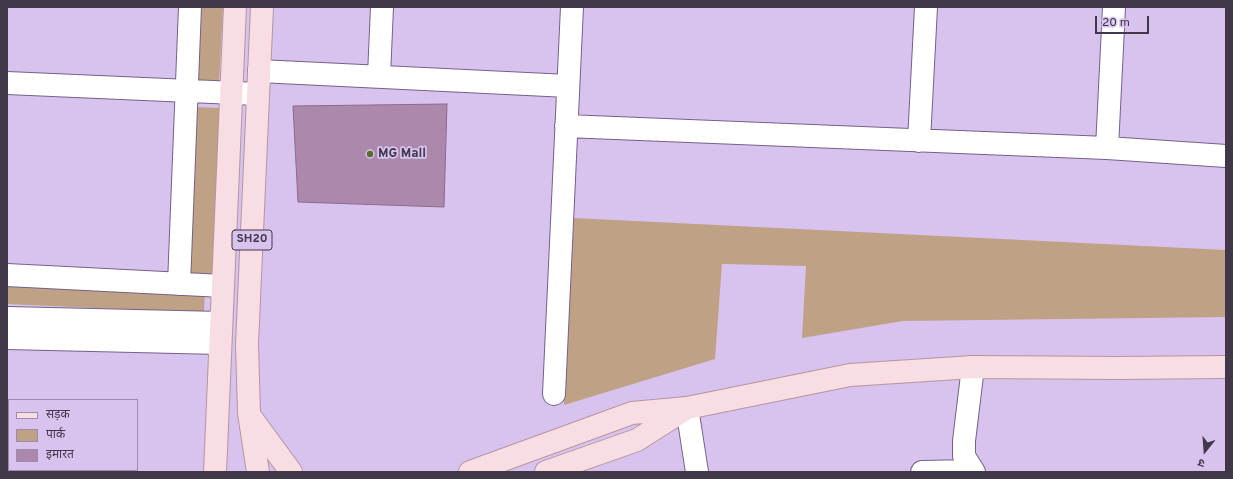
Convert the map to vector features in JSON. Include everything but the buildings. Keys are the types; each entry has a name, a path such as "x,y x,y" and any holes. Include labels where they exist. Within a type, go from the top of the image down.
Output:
{"main road":[{"name":"SH20","path":"215,472 235,7"},
{"name":"SH20","path":"258,472 249,413 247,344 262,7"},
{"path":"470,472 632,413 687,408 850,375 972,367 1226,367"},
{"path":"546,472 637,440 687,408"},
{"path":"249,413 291,472"},
{"name":"SH20","path":"200,472 217,436"}],"street":[{"path":"179,284 190,7"},
{"path":"379,76 382,7"},
{"path":"554,394 572,7"},
{"path":"919,140 926,7"},
{"path":"1107,148 1114,7"},
{"path":"259,71 568,86"},
{"path":"7,83 258,94"},
{"path":"566,126 1107,148 1226,156"},
{"path":"7,275 223,286"},
{"path":"7,318 221,333"},
{"path":"7,338 221,333"},
{"path":"922,472 973,471 964,456 964,441 972,367"},
{"path":"687,408 697,472"}],"green space":[{"path":"199,7 223,7 219,83 195,82"},
{"path":"196,107 220,108 213,274 189,273"},
{"path":"574,218 1226,250 1226,317 903,321 802,338 806,266 722,264 715,359 564,405"},
{"path":"7,281 205,290 204,313 7,304"}],"place":[{"name":"MG Mall","path":"370,154"}]}
